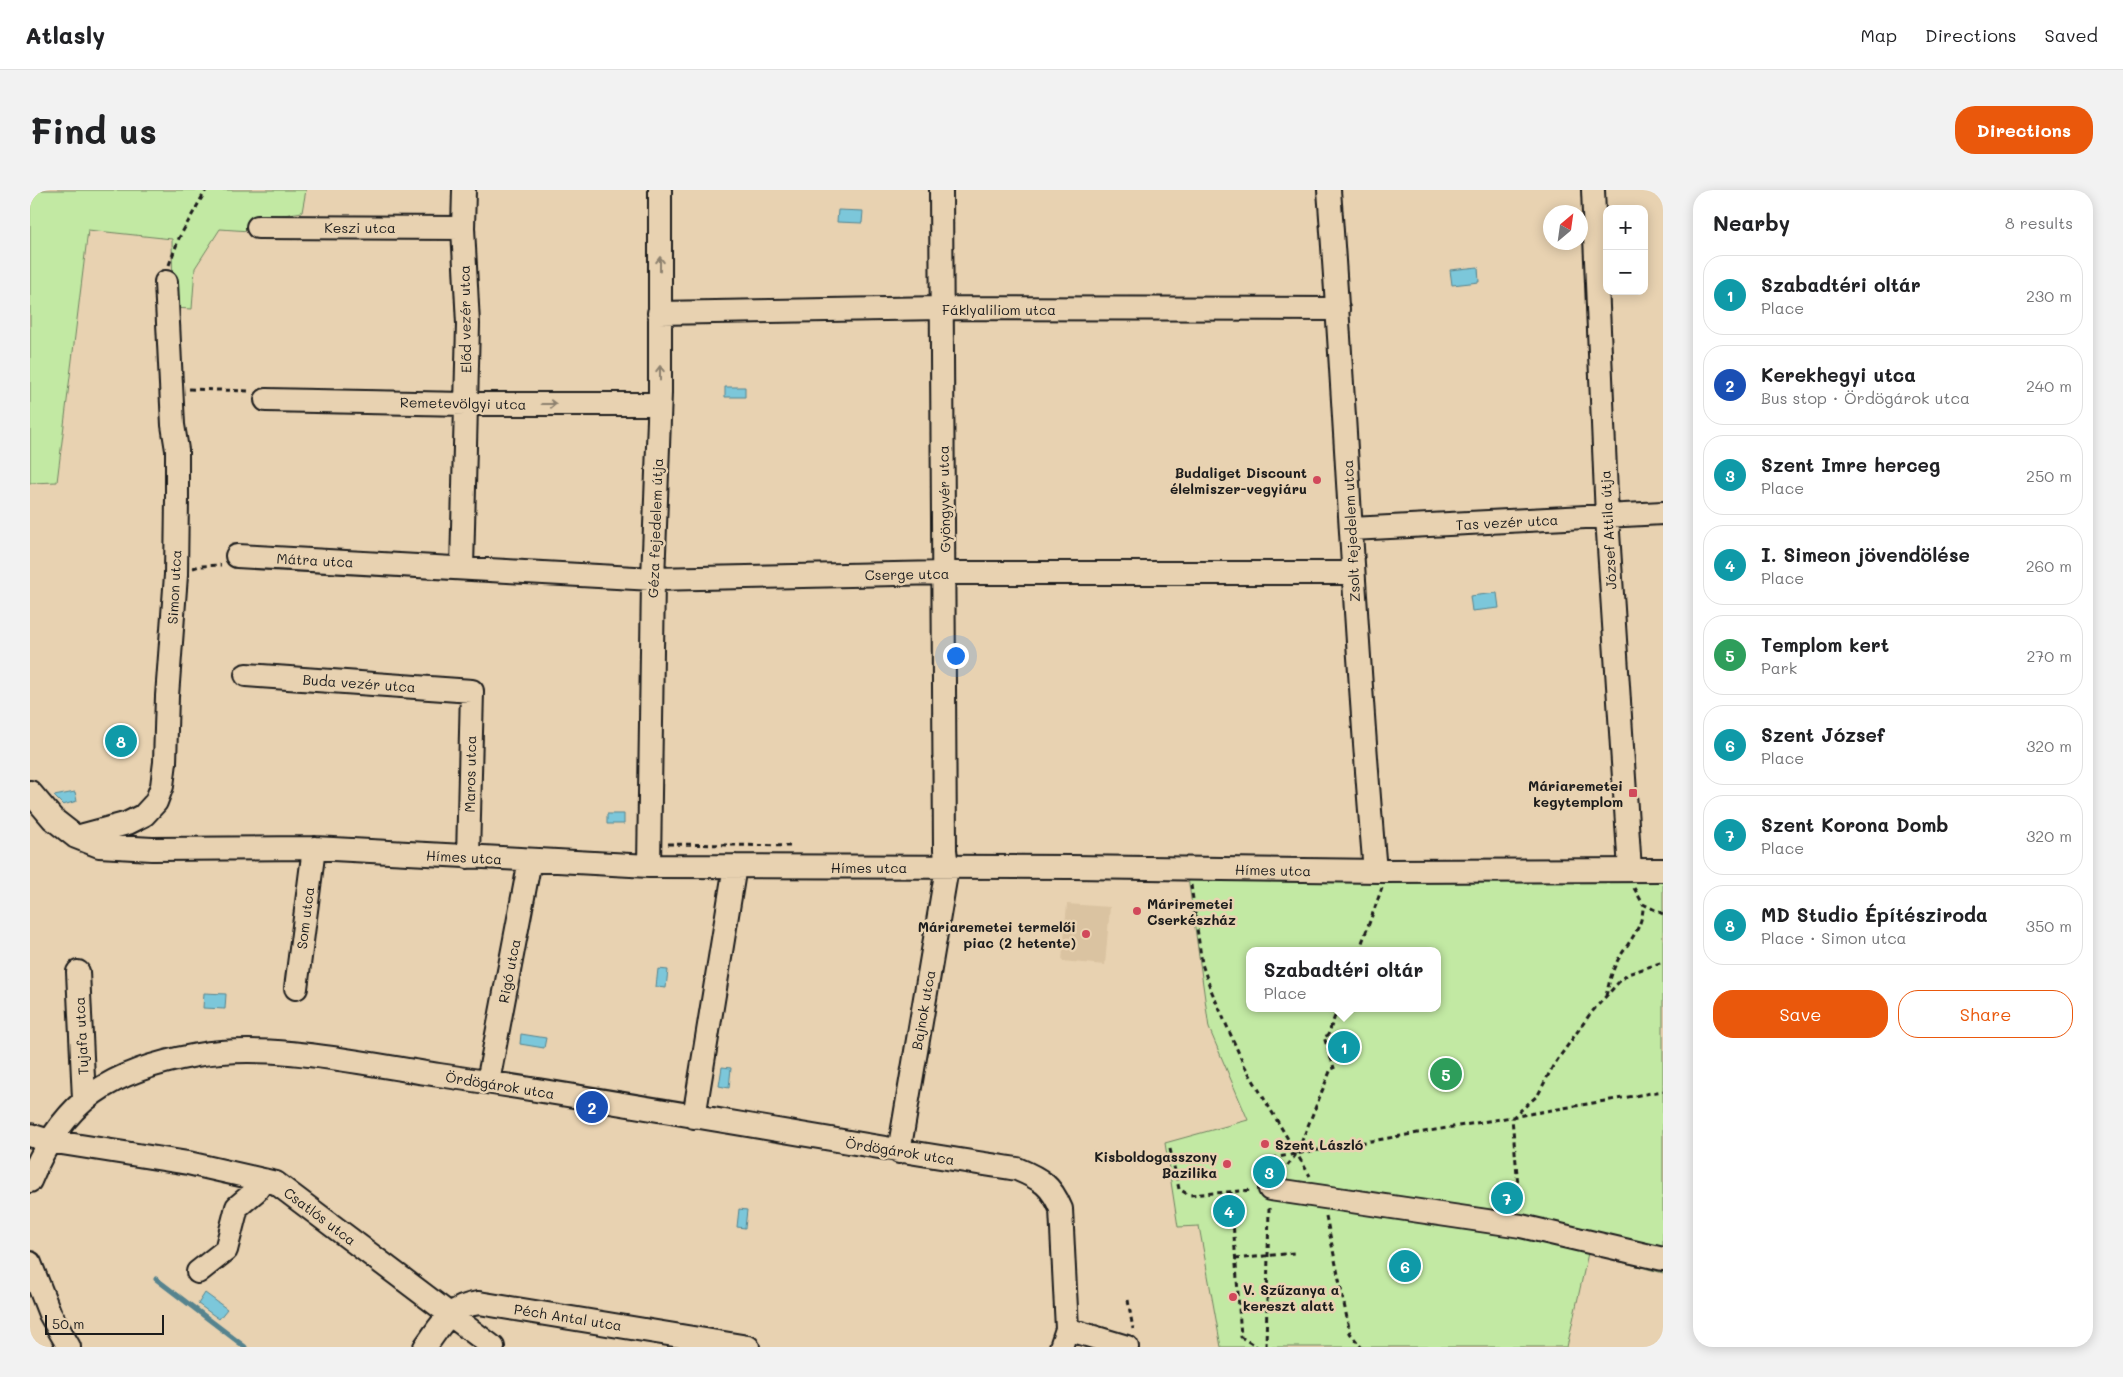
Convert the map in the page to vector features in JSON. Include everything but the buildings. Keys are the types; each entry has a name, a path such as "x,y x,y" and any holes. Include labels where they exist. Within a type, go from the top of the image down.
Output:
{"street":[{"name":"Előd vezér utca","path":"462,568 468,324 463,228 464,190"},
{"name":"Géza fejedelem útja","path":"649,855 653,580 659,404 660,190"},
{"name":"Gyöngyvér utca","path":"941,190 945,850 947,868"},
{"name":"Zsolt fejedelem utca","path":"1329,190 1338,309 1353,573 1379,880"},
{"name":"József Attila útja","path":"1593,190 1607,517 1630,870"},
{"name":"Keszi utca","path":"258,227 463,228"},
{"name":"Simon utca","path":"76,837 128,823 144,815 156,802 162,786 176,575 177,450 166,282"},
{"name":"Fáklyaliliom utca","path":"660,313 942,308 1338,309"},
{"name":"Remetevölgyi utca","path":"266,400 465,404 659,404"},
{"name":"Tas vezér utca","path":"1351,530 1663,513"},
{"name":"Mátra utca","path":"237,556 462,568"},
{"name":"Cserge utca","path":"462,568 653,580 944,573 1353,573"},
{"name":"Buda vezér utca","path":"246,675 472,691"},
{"name":"Maros utca","path":"468,857 472,691"},
{"path":"152,755 150,741 159,720 167,710"},
{"name":"Hímes utca","path":"30,792 53,819 76,837 99,846 152,849 314,848 530,860 649,855 736,866 1189,870 1379,880 1663,870"},
{"name":"Som utca","path":"296,988 314,848"},
{"name":"Rigó utca","path":"488,1082 530,860"},
{"path":"694,1117 736,866"},
{"name":"Bajnok utca","path":"899,1152 947,868"},
{"name":"Tujafa utca","path":"78,972 84,1099"},
{"name":"Ördögárok utca","path":"30,1181 40,1138 65,1118 84,1099 102,1086 132,1073 184,1058 233,1052 287,1053 488,1082 899,1152 1017,1169 1047,1185 1056,1197 1061,1209 1064,1338"},
{"name":"Csatlós utca","path":"40,1138 188,1163 276,1183 492,1347"},
{"path":"198,1272 226,1250 237,1207 256,1191 264,1180"},
{"path":"1270,1189 1322,1195 1521,1226 1663,1259"},
{"path":"30,1263 50,1314 69,1347"},
{"name":"Péch Antal utca","path":"450,1314 463,1305 479,1302 748,1347"},
{"path":"425,1347 450,1314"},
{"path":"1064,1338 1130,1339"}],"path":[{"path":"166,282 170,257 206,190"},
{"path":"171,366 189,389 226,390"},
{"path":"176,575 200,566 233,564 237,556"},
{"path":"649,855 741,844"},
{"path":"1189,870 1202,964 1211,990 1257,1090 1322,1195 1350,1333 1361,1347"},
{"path":"1606,997 1611,974 1618,959 1640,925 1644,914 1643,904 1635,890 1630,870"},
{"path":"1360,947 1379,880"},
{"path":"1643,904 1663,914"},
{"path":"1512,1118 1538,1095 1553,1066 1590,1014 1628,974 1663,962"},
{"path":"1266,1347 1270,1189 1297,1153 1331,1069 1334,1068 1324,1037 1328,1036 1337,1012"},
{"path":"1272,1158 1663,1091"},
{"path":"1512,1118 1521,1226"},
{"path":"1170,1149 1179,1189 1189,1195 1270,1189"},
{"path":"1231,1192 1241,1337 1256,1347"},
{"path":"1235,1259 1294,1253"},
{"path":"1128,1300 1130,1339"}],"shaded area":[{"name":"Máriaremetei termelői piac (2 hetente)","path":"1067,904 1110,907 1105,965 1062,961"}],"green space":[{"path":"30,190 306,190 302,212 253,220 250,231 220,229 195,268 192,309 173,308 172,239 88,230 57,482 30,483"},
{"path":"1188,877 1663,877 1663,1273 1588,1253 1567,1347 1221,1347 1199,1226 1178,1227 1165,1143 1248,1120 1209,1028"}],"water":[{"path":"838,210 863,211 862,223 837,222"},
{"path":"1478,267 1479,282 1452,285 1450,270"},
{"path":"725,387 745,387 745,397 725,397"},
{"path":"1497,593 1499,608 1472,611 1470,596"},
{"path":"75,792 77,801 63,805 54,796"},
{"path":"607,814 624,814 624,824 607,824"},
{"path":"658,969 668,970 666,988 656,987"},
{"path":"204,993 226,994 225,1009 203,1008"},
{"path":"521,1034 546,1038 544,1048 520,1044"},
{"path":"722,1067 731,1068 729,1088 719,1086"},
{"path":"739,1209 747,1210 745,1228 737,1227"},
{"path":"205,1293 227,1309 219,1319 198,1304"}],"waterway":[{"path":"156,1279 245,1347"}],"place":[{"name":"Budaliget Discount élelmiszer-vegyiáru","path":"1317,480"},
{"name":"MD Studio Építésziroda","path":"121,741"},
{"name":"Máriaremetei kegytemplom","path":"1633,793"},
{"name":"Máriremetei Cserkészház","path":"1137,911"},
{"name":"Máriaremetei termelői piac (2 hetente)","path":"1086,934"},
{"name":"Szabadtéri oltár","path":"1344,1047"},
{"name":"Templom kert","path":"1446,1074"},
{"name":"Kerekhegyi utca","path":"592,1107"},
{"name":"Szent László","path":"1265,1144"},
{"name":"Kisboldogasszony Bazilika","path":"1227,1164"},
{"name":"Szent Imre herceg","path":"1269,1172"},
{"name":"Szent Korona Domb","path":"1507,1198"},
{"name":"I. Simeon jövendölése","path":"1229,1211"},
{"name":"Szent József","path":"1405,1266"},
{"name":"V. Szűzanya a kereszt alatt","path":"1233,1297"}]}
